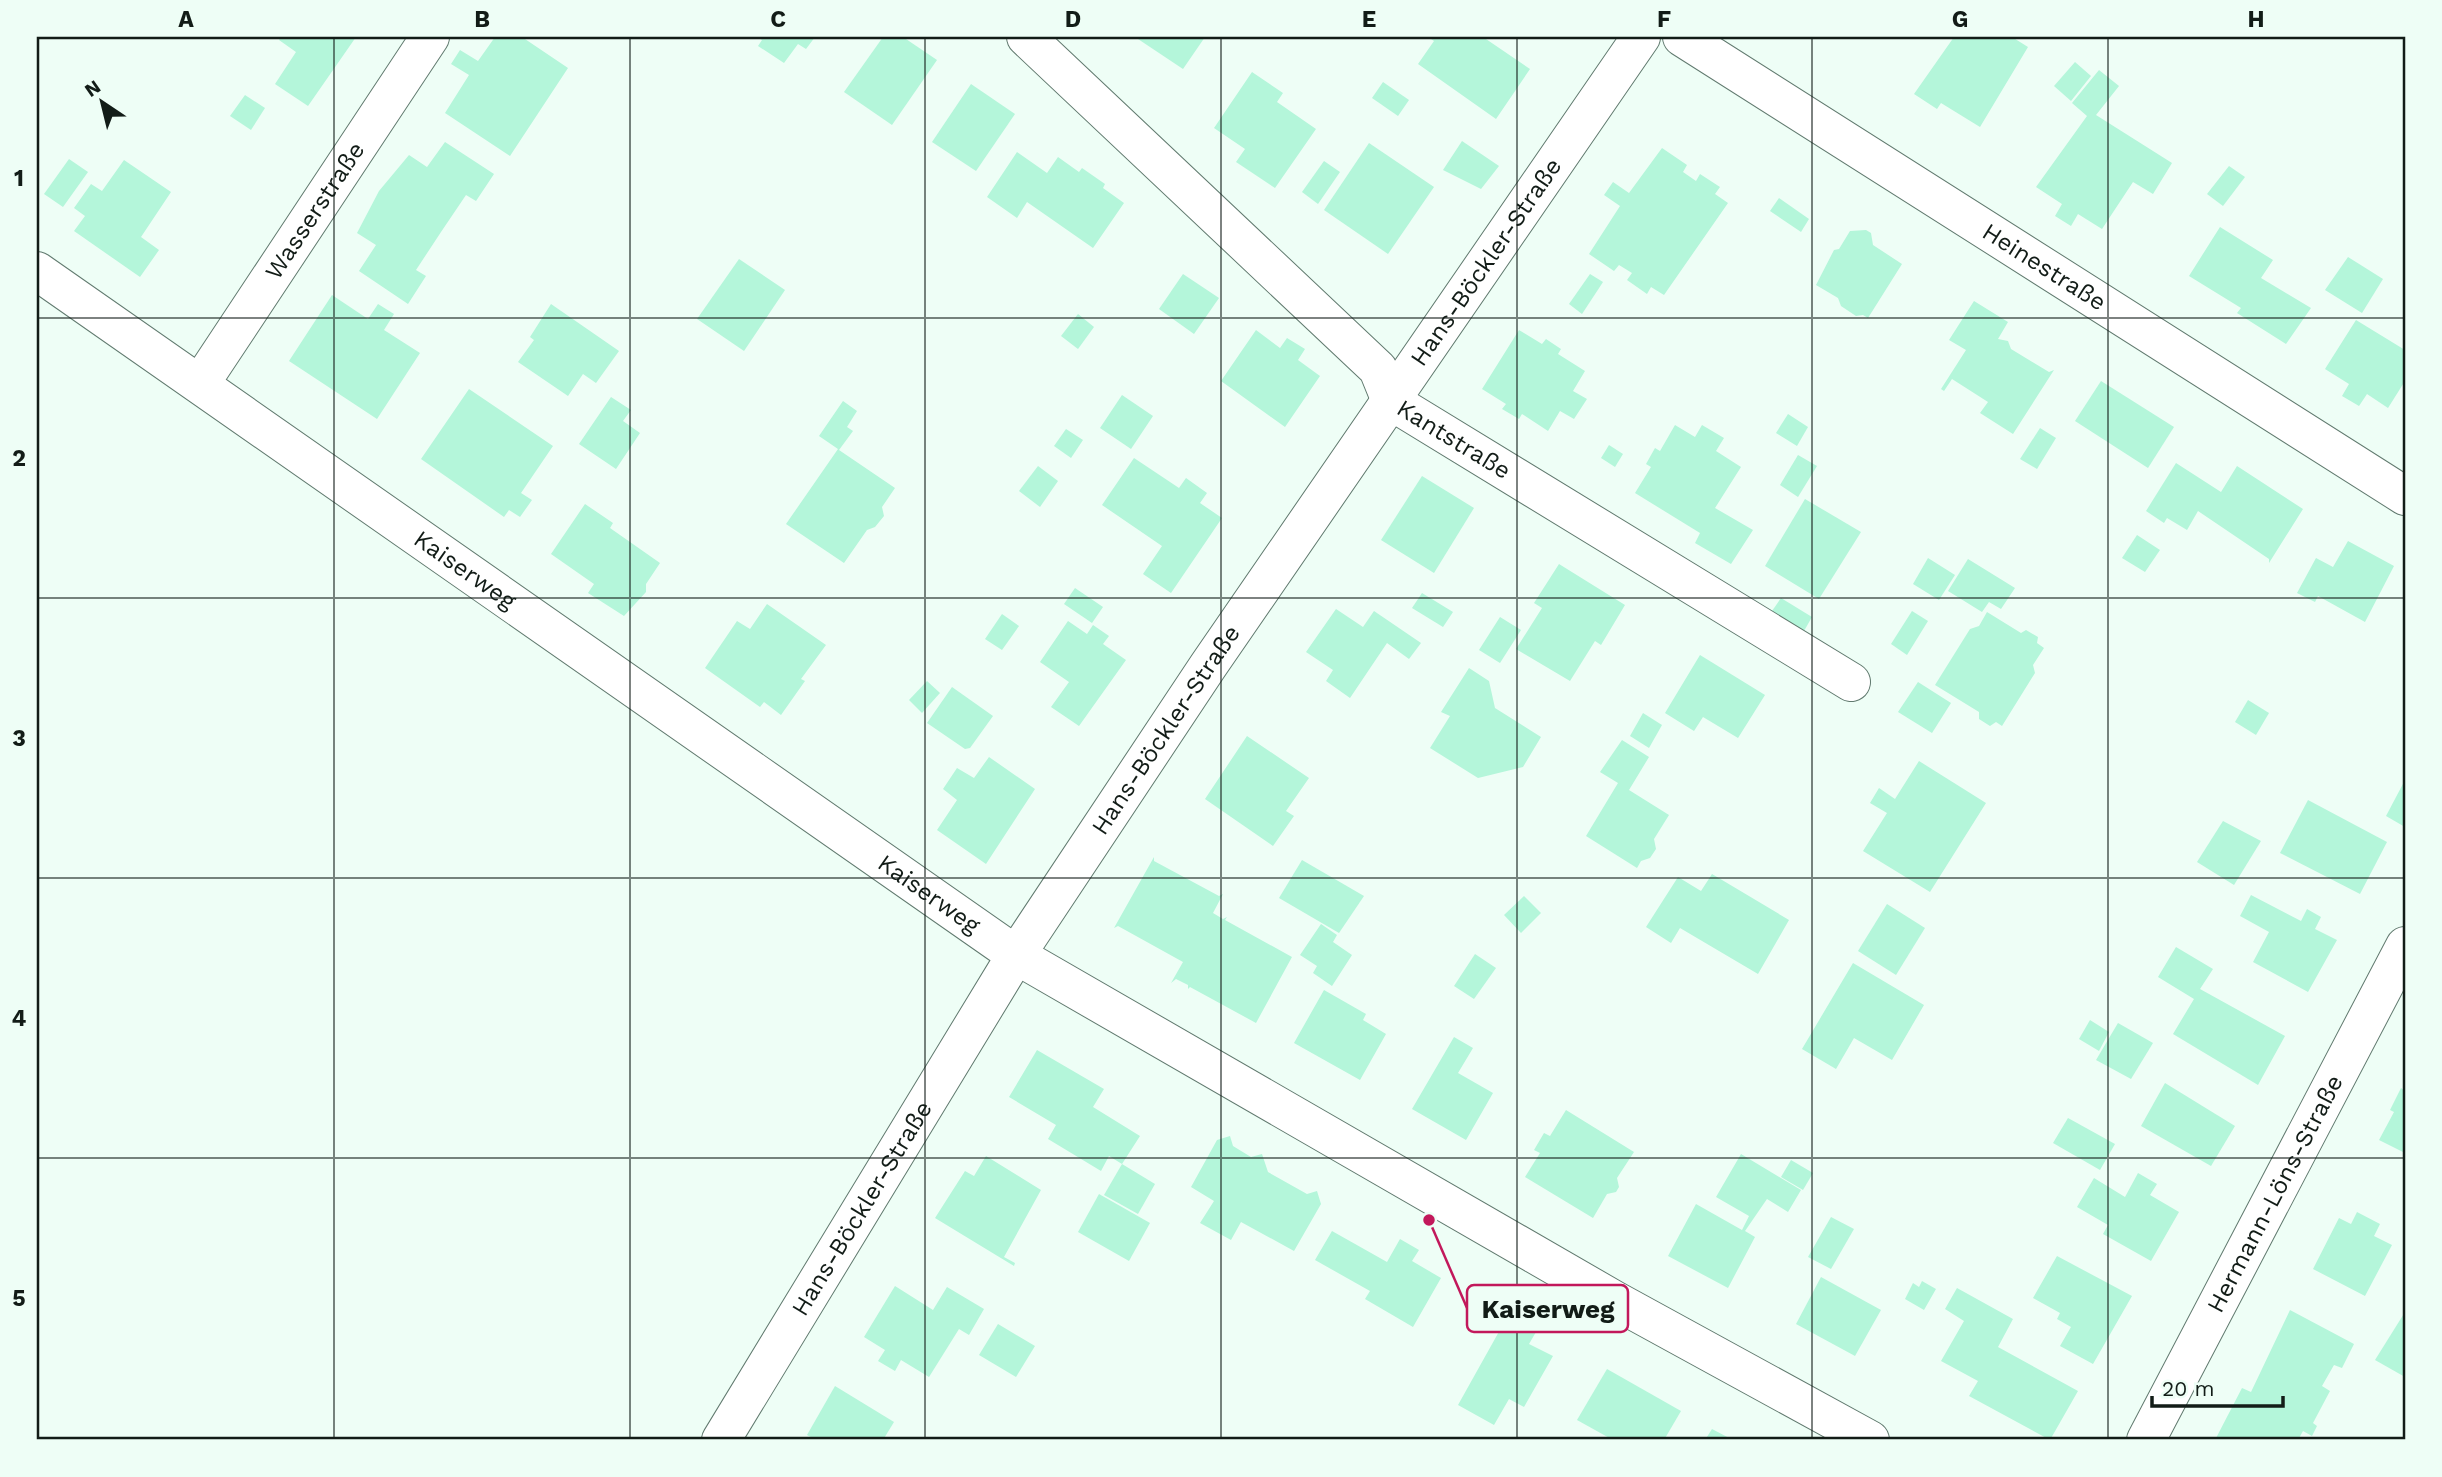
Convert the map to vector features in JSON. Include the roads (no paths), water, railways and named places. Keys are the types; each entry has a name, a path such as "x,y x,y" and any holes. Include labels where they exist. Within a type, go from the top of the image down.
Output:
{"street":[{"name":"Wasserstraße","path":"200,384 430,37"},
{"name":"Kantstraße","path":"1026,37 1378,369 1391,401 1851,682"},
{"name":"Hans-Böckler-Straße","path":"720,1440 1016,956 1208,666 1641,37"},
{"name":"Heinestraße","path":"1682,37 2405,496"},
{"name":"Kaiserweg","path":"37,271 1016,956 1615,1301 1870,1440"},
{"name":"Hermann-Löns-Straße","path":"2146,1440 2405,946"}],"place":[{"name":"Kaiserweg","path":"1429,1220"}]}
